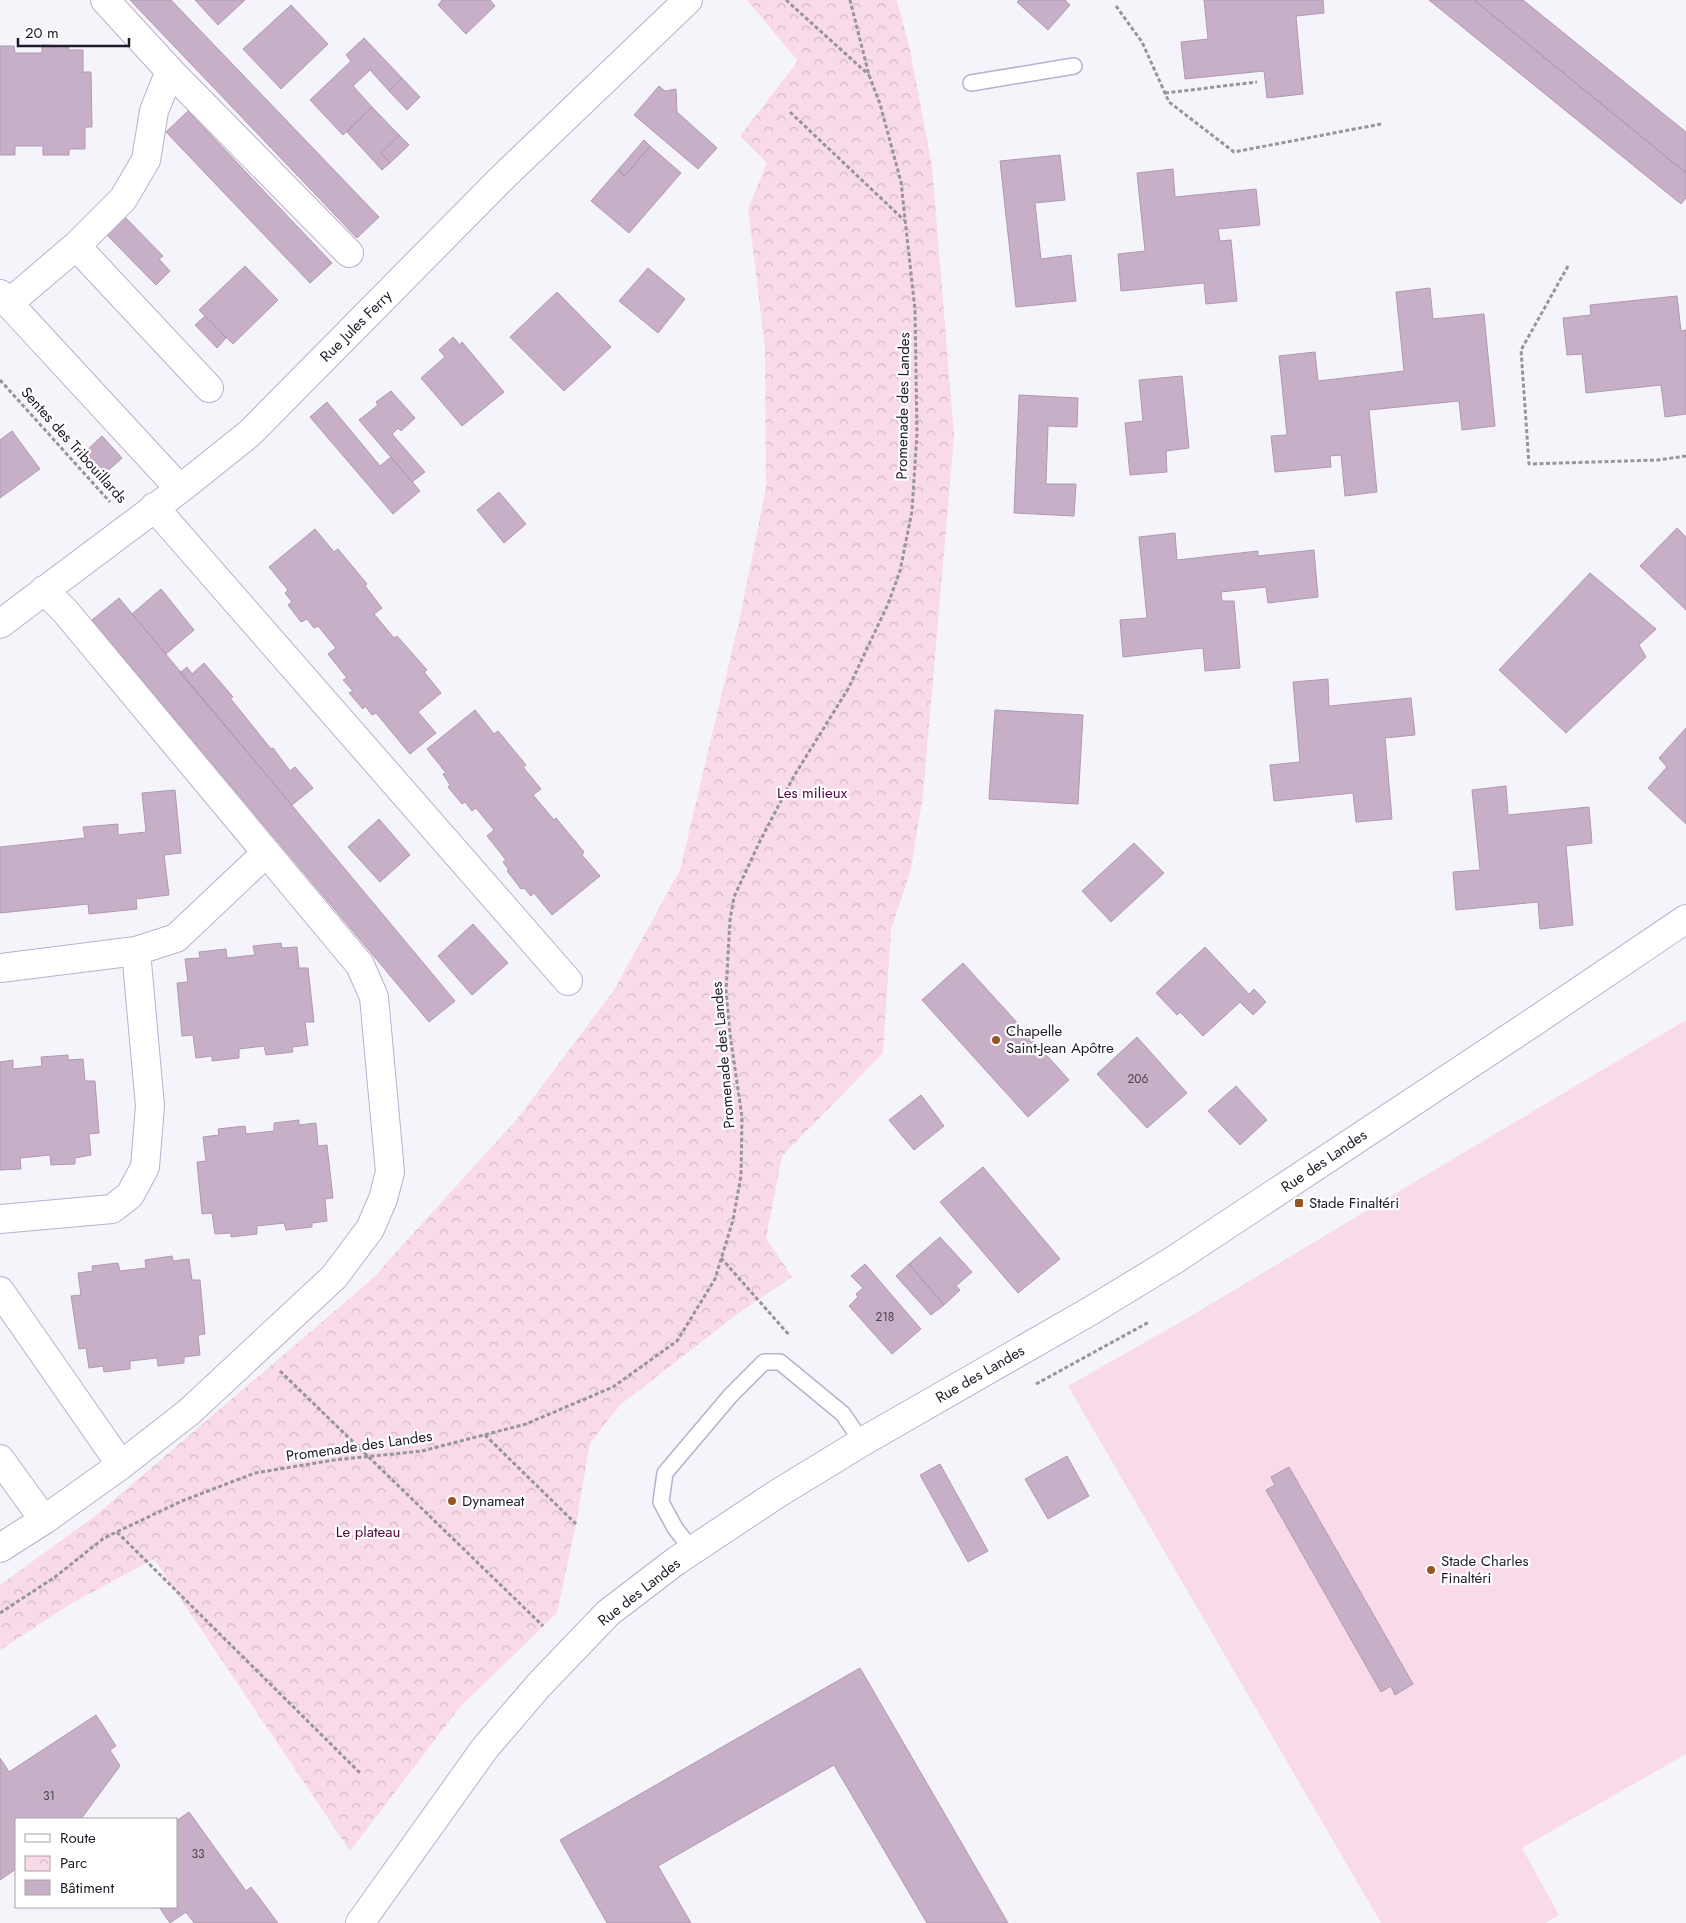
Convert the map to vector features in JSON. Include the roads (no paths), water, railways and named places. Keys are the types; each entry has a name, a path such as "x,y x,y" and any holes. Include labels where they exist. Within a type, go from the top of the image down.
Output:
{"street":[{"path":"105,0 170,71 349,253"},
{"name":"Rue Jules Ferry","path":"0,624 180,489 250,433 677,4"},
{"path":"170,71 154,111 146,160 123,199 76,246 4,298 180,489"},
{"path":"76,246 209,388"},
{"path":"154,507 568,981"},
{"path":"0,1548 44,1520 121,1465 189,1412 334,1277 370,1229 383,1199 390,1172 374,997 360,965 65,611 44,590"},
{"path":"0,968 136,951 176,938 266,854"},
{"name":"Rue des Landes","path":"360,1923 485,1748 539,1685 608,1613 692,1550 777,1494 862,1442 1092,1310 1174,1260 1686,919"},
{"path":"0,1219 112,1209 130,1195 145,1167 150,1106 136,951"},
{"path":"0,1291 121,1465"},
{"path":"0,1459 44,1520"}],"lane":[{"path":"971,83 1074,66"},
{"path":"692,1550 675,1528 661,1502 665,1474 731,1395 764,1362 780,1362 843,1414 862,1442"}],"place":[{"name":"Chapelle Saint-Jean Apôtre","path":"996,1040"},
{"name":"Stade Finaltéri","path":"1299,1203"},
{"name":"Dynameat","path":"452,1501"},
{"name":"Stade Charles Finaltéri","path":"1431,1570"}],"park label":[{"name":"Les milieux","path":"812,793"},
{"name":"Le plateau","path":"368,1532"}]}
